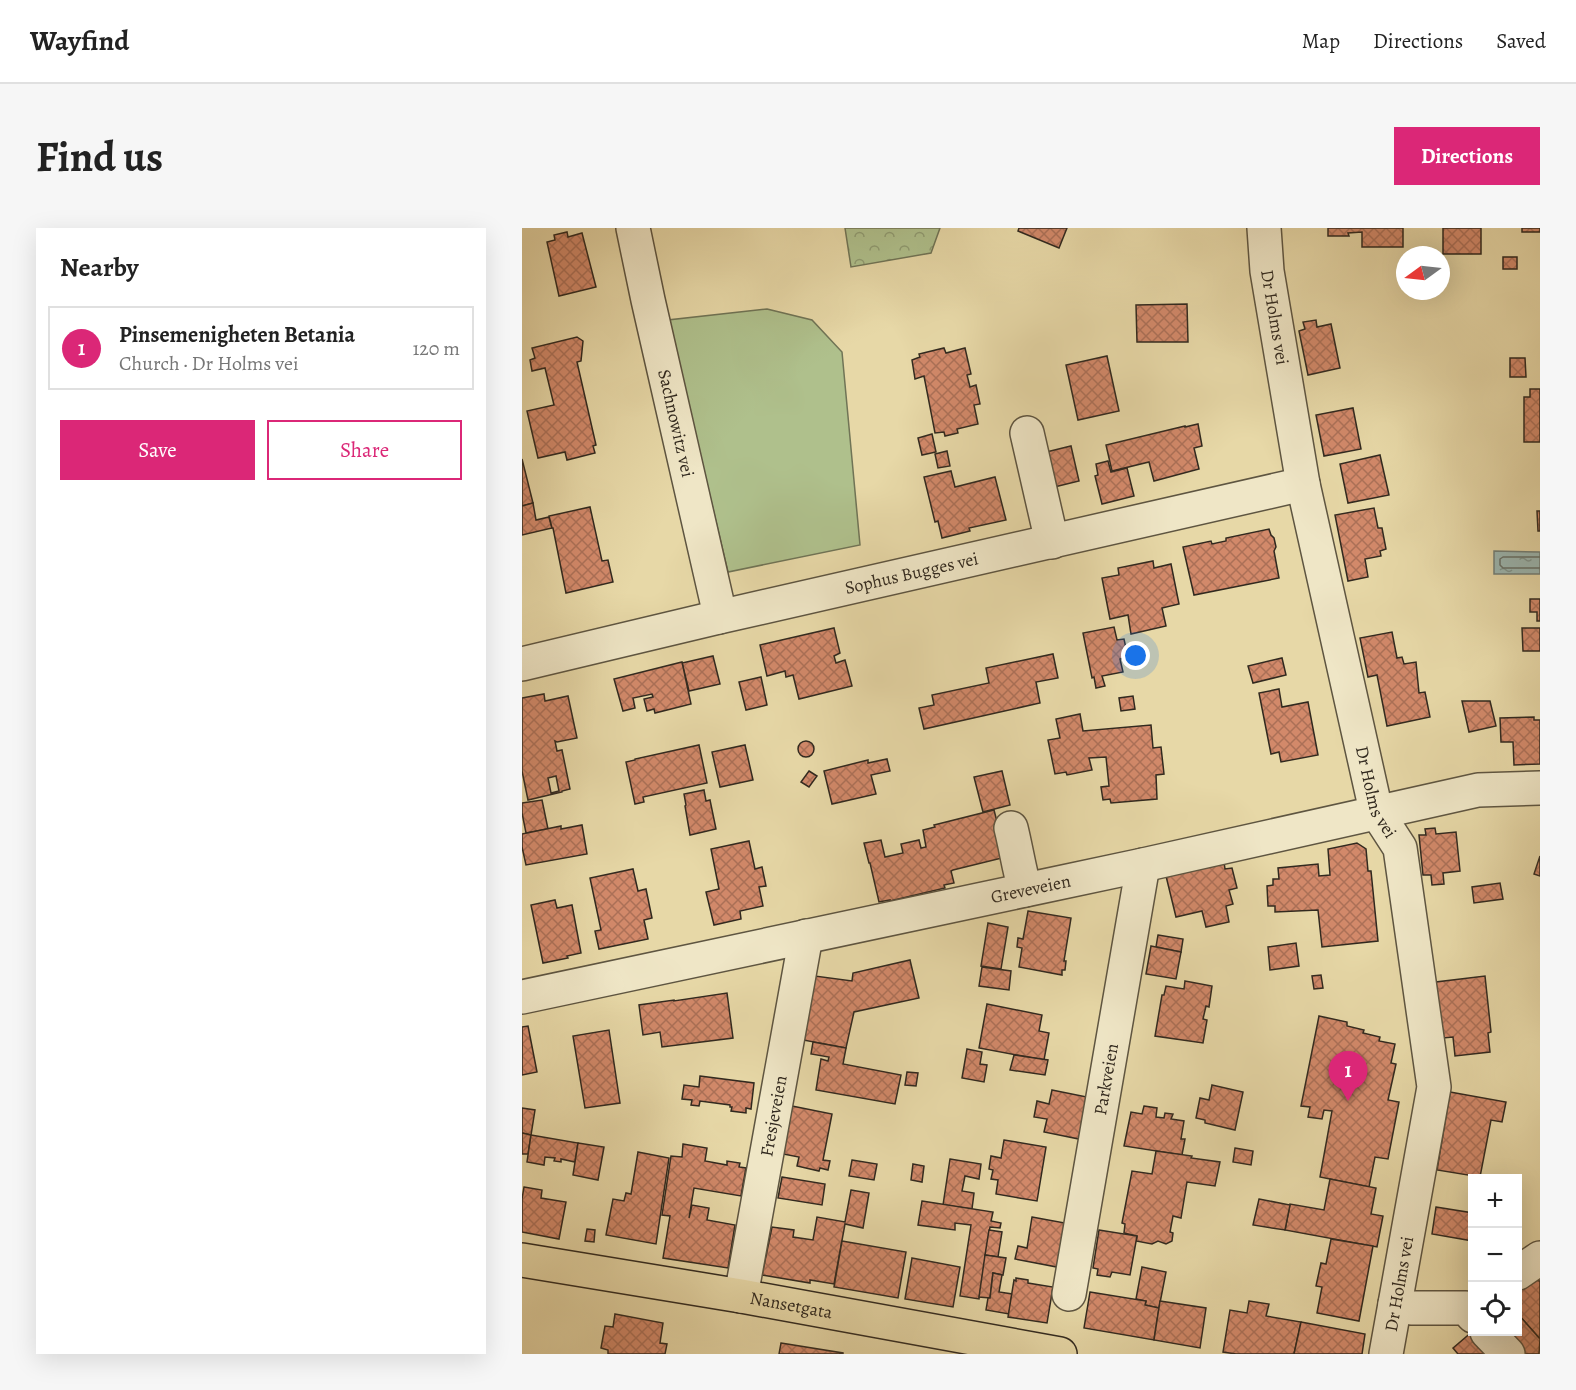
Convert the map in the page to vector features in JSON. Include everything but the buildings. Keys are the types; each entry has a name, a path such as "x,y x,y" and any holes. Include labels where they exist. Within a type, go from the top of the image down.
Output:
{"main road":[{"name":"Nansetgata","path":"522,1260 741,1296 1060,1354"}],"street":[{"name":"Sachnowitz vei","path":"633,228 719,617"},
{"name":"Dr Holms vei","path":"1264,228 1267,271 1303,484 1376,811 1400,848 1434,1087 1386,1354"},
{"path":"1026,433 1052,542"},
{"name":"Sophus Bugges vei","path":"522,664 1303,484"},
{"name":"Greveveien","path":"522,997 1143,865 1478,790 1540,788"},
{"path":"1011,828 1025,890"},
{"name":"Parkveien","path":"1069,1294 1143,865"},
{"name":"Fresjeveien","path":"741,1296 806,936"},
{"path":"1522,1271 1540,1258"},
{"path":"1395,1304 1468,1314"},
{"path":"1492,1336 1508,1354"}],"green space":[{"path":"845,228 940,228 931,253 851,267"},
{"path":"767,309 812,320 842,352 860,545 728,572 668,320"}],"water":[{"path":"1494,551 1540,552 1540,574 1494,574"}],"place":[{"name":"Pinsemenigheten Betania","path":"1348,1101"}]}
